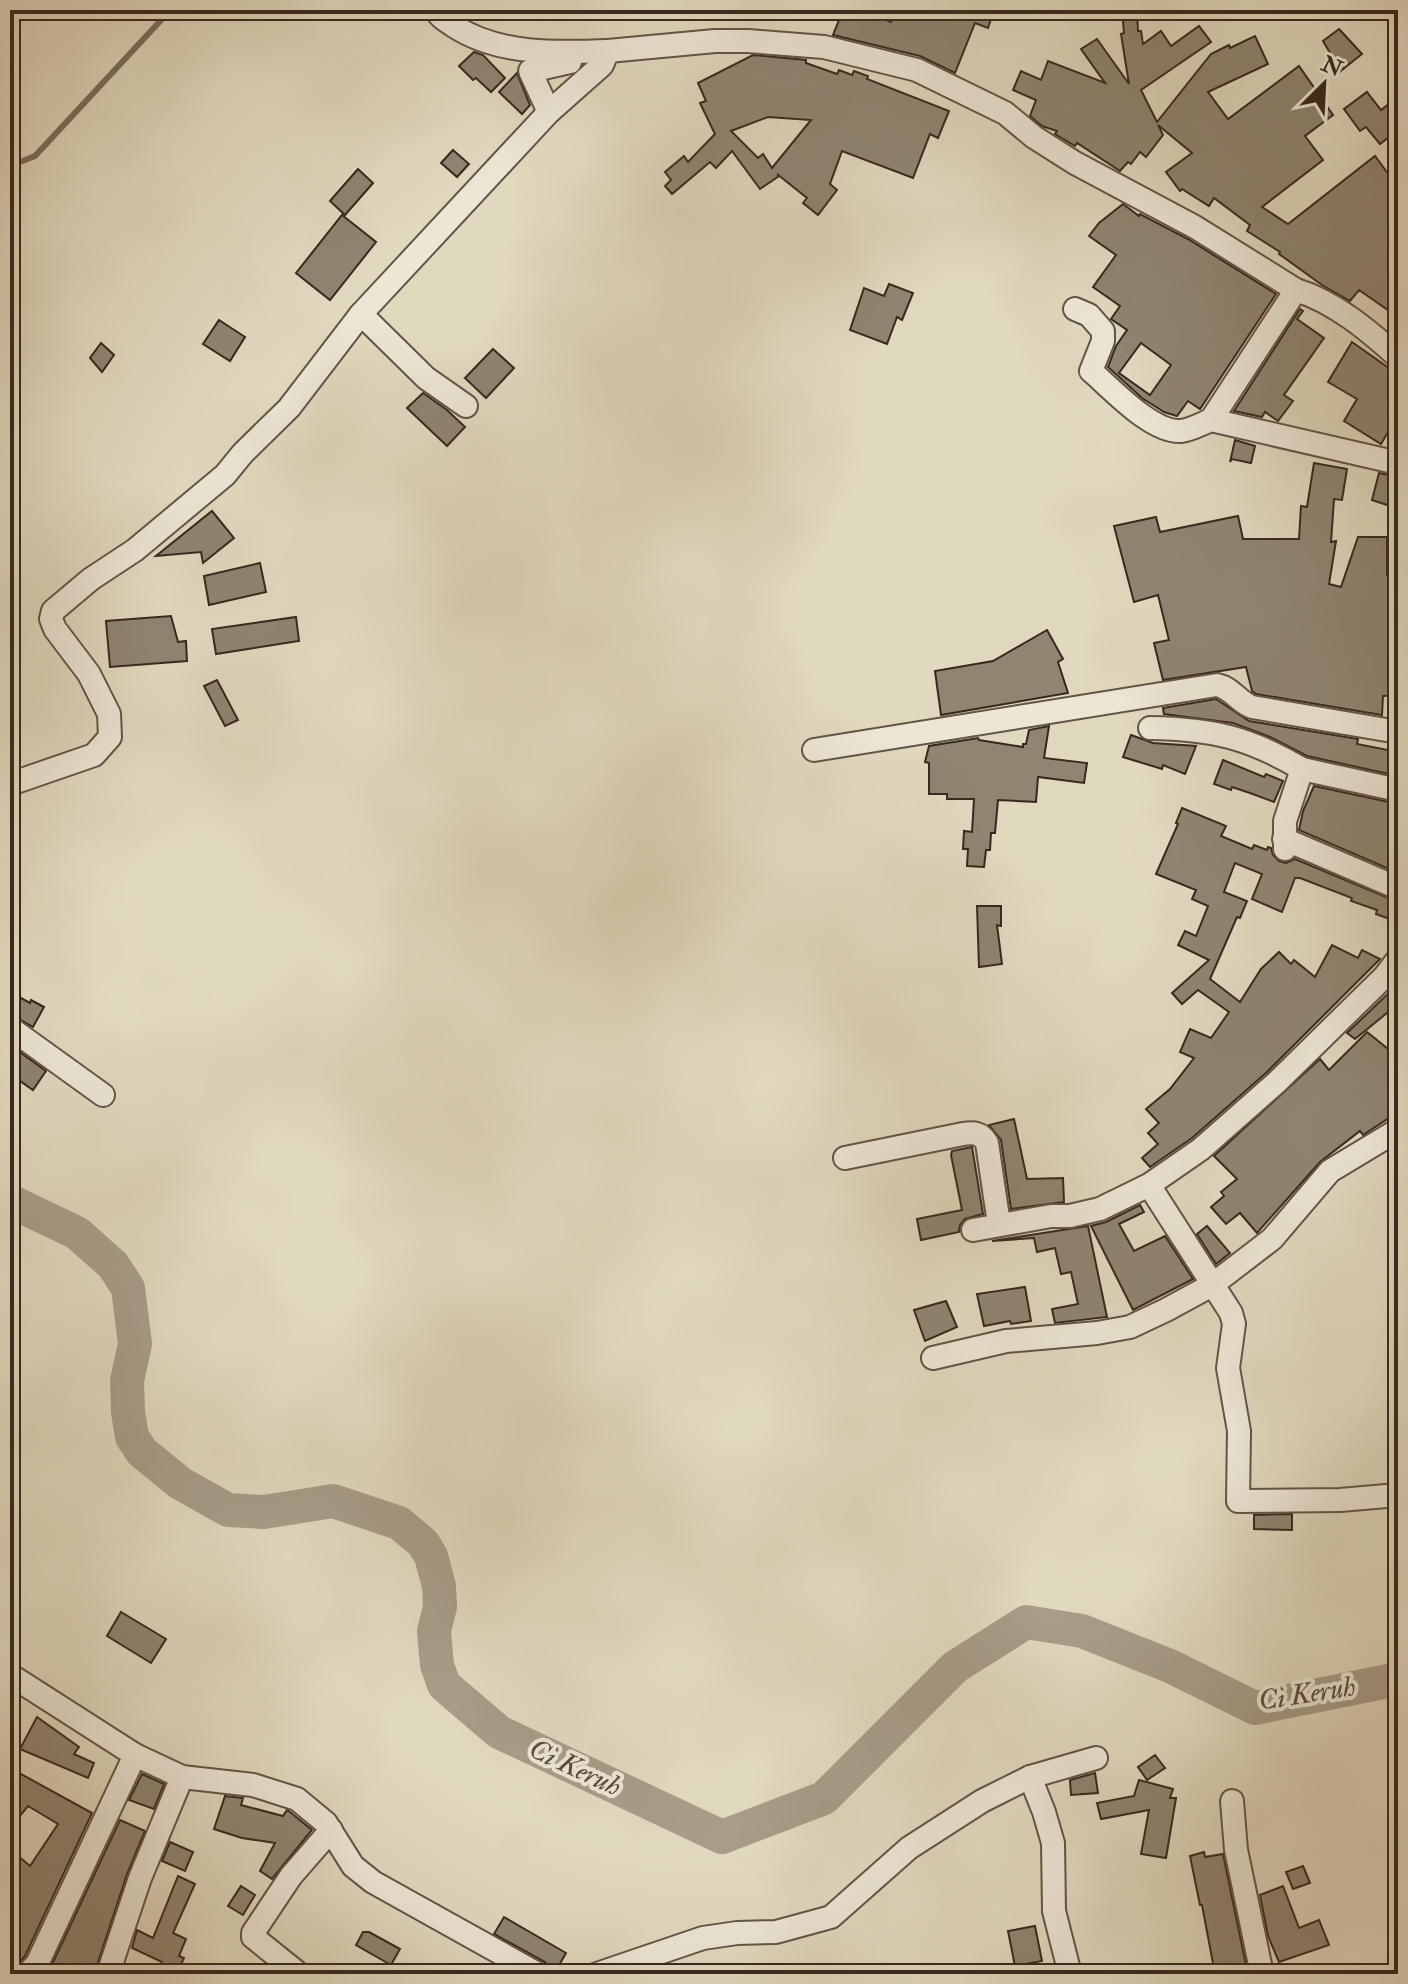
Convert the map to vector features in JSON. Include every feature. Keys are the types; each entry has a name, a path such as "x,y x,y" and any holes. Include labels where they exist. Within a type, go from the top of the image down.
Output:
{"street":[{"path":"436,10 438,15 462,31 528,50 560,53 748,41 824,47 917,70 1005,113 1034,137 1075,163 1195,227 1296,290 1314,295 1371,332 1398,357"},
{"path":"10,784 94,755 110,737 109,714 89,674 55,629 51,619 53,611 91,579 135,550 225,475 289,408 361,314 549,112 602,65 608,51"},
{"path":"549,112 531,70 587,61 593,64 589,78"},
{"path":"1075,309 1089,315 1103,331 1103,341 1091,371 1156,425 1184,431 1211,420 1296,290"},
{"path":"361,314 426,378 466,406"},
{"path":"1211,420 1398,463"},
{"path":"814,750 1217,685 1225,687 1252,707 1398,732"},
{"path":"1150,728 1195,729 1228,735 1254,744 1302,769 1398,790"},
{"path":"1302,769 1285,821 1284,844 1398,888"},
{"path":"973,1230 1100,1209 1149,1185 1201,1149 1277,1082 1385,976 1398,959"},
{"path":"10,1028 103,1095"},
{"path":"933,1358 1006,1341 1130,1327 1212,1285 1272,1239 1330,1171 1398,1130"},
{"path":"845,1158 974,1132 983,1136 987,1143 999,1224"},
{"path":"1149,1185 1231,1313 1234,1324 1228,1368 1239,1431 1238,1501 1340,1500 1398,1495"},
{"path":"10,1675 135,1755 182,1777 253,1785 297,1799 326,1823 353,1866 373,1882 538,1974"},
{"path":"27,1974 37,1964 135,1755"},
{"path":"597,1974 703,1938 776,1932 831,1917 909,1848 982,1801 1030,1777 1096,1758"},
{"path":"108,1974 140,1878 182,1777"},
{"path":"1030,1777 1053,1843 1054,1911 1070,1974"},
{"path":"1232,1801 1236,1850 1262,1974"},
{"path":"299,1974 253,1937 253,1933 291,1876 331,1830"}],"building":[{"path":"843,10 860,10 891,22 894,13 911,19 915,10 994,10 988,28 975,23 955,73 920,56 833,35"},
{"path":"1122,10 1137,10 1138,31 1141,31 1143,44 1161,31 1171,46 1199,26 1211,42 1141,90 1157,122 1211,54 1229,45 1230,48 1255,36 1268,64 1208,92 1228,119 1299,66 1333,115 1305,136 1323,160 1262,207 1288,224 1375,156 1389,175 1392,172 1398,180 1398,317 1359,290 1350,301 1322,285 1247,231 1250,225 1214,198 1209,206 1182,189 1180,191 1166,172 1192,153 1158,125 1163,135 1146,157 1140,152 1131,164 1128,162 1120,171 1030,116 1036,100 1013,90 1021,71 1041,80 1048,61 1105,83 1081,49 1097,39 1129,84 1121,34 1124,33"},
{"path":"1339,29 1362,54 1338,73 1326,57 1330,53 1323,41"},
{"path":"474,52 483,55 505,78 491,92 459,66"},
{"path":"753,55 806,60 806,63 837,74 839,70 852,75 854,71 949,111 938,138 930,134 913,178 842,151 830,184 837,190 818,215 803,203 807,198 777,174 779,176 760,189 732,151 716,168 710,162 672,194 665,186 671,180 665,172 684,156 688,162 715,134 700,103 706,101 698,83","holes":["768,117 811,120 772,168 763,154 758,158 731,131"]},
{"path":"517,73 530,105 522,114 499,92"},
{"path":"1367,92 1381,110 1398,97 1398,130 1380,144 1366,127 1360,131 1344,109"},
{"path":"453,150 469,164 457,177 441,163"},
{"path":"358,169 373,183 345,215 330,201"},
{"path":"1123,204 1139,216 1188,239 1276,294 1200,409 1188,401 1177,416 1164,412 1142,398 1108,367 1116,346 1127,330 1111,319 1120,306 1093,287 1116,255 1089,236 1099,223","holes":["1141,343 1171,365 1150,395 1119,373"]},
{"path":"342,215 376,242 330,300 296,273"},
{"path":"889,284 913,293 902,320 897,317 887,344 850,330 864,288 884,296"},
{"path":"1300,309 1303,311 1297,319 1324,338 1284,395 1293,401 1278,421 1265,412 1262,417 1234,411"},
{"path":"219,320 245,337 230,361 203,344"},
{"path":"1352,342 1398,371 1398,415 1381,444 1344,421 1357,399 1328,382"},
{"path":"101,343 114,355 102,372 90,358"},
{"path":"493,349 514,368 486,398 465,378"},
{"path":"423,393 465,427 447,446 407,408"},
{"path":"1235,440 1255,446 1251,463 1232,459 1230,462"},
{"path":"1314,463 1347,469 1342,500 1334,499 1331,542 1336,541 1329,584 1341,587 1358,537 1387,537 1387,575 1398,573 1398,695 1383,696 1382,715 1256,694 1252,691 1246,667 1163,680 1154,643 1169,640 1158,595 1134,602 1114,526 1156,517 1160,532 1238,516 1243,539 1299,539 1301,506 1307,507"},
{"path":"1379,473 1398,477 1398,494 1393,507 1372,500"},
{"path":"212,511 234,538 203,563 201,552 156,556"},
{"path":"260,563 266,592 209,605 204,576"},
{"path":"171,616 178,642 186,641 187,661 110,667 106,621"},
{"path":"296,617 299,641 216,654 212,629"},
{"path":"1047,630 1063,659 1058,662 1068,693 941,715 935,671 993,661"},
{"path":"217,680 238,720 225,726 204,686"},
{"path":"1216,699 1249,721 1358,739 1357,744 1398,752 1398,776 1307,756 1233,723 1164,714 1163,708"},
{"path":"1049,726 1044,758 1087,763 1084,783 1038,777 1036,802 998,800 995,833 991,833 990,850 986,850 984,867 967,866 968,849 963,849 964,831 972,832 974,799 947,799 947,794 929,794 929,763 925,762 929,746 978,738 1023,747 1029,730"},
{"path":"1131,735 1153,743 1196,746 1185,774 1163,765 1162,769 1123,757"},
{"path":"1223,760 1264,777 1266,774 1283,781 1274,802 1214,784"},
{"path":"1314,786 1398,804 1396,872 1299,830"},
{"path":"1182,808 1226,826 1221,836 1252,849 1254,845 1267,850 1271,848 1279,861 1286,863 1295,859 1398,902 1398,922 1351,901 1352,898 1300,878 1295,878 1282,912 1252,899 1262,874 1235,863 1224,892 1247,901 1210,979 1240,1002 1261,969 1279,952 1291,964 1294,960 1315,977 1332,945 1358,958 1362,950 1380,959 1267,1072 1192,1138 1150,1167 1142,1158 1158,1144 1148,1133 1159,1123 1146,1109 1170,1089 1194,1058 1180,1052 1190,1029 1211,1038 1229,1012 1198,990 1182,1004 1172,993 1209,960 1178,945 1185,931 1196,936 1208,906 1192,899 1196,890 1156,874"},
{"path":"977,906 1001,906 1001,926 997,925 1002,964 979,967"},
{"path":"1398,984 1398,1004 1355,1039 1347,1033"},
{"path":"10,992 44,1007 33,1027 10,1014"},
{"path":"1367,1032 1398,1057 1398,1112 1363,1135 1360,1131 1320,1162 1257,1233 1240,1213 1226,1224 1211,1207 1224,1196 1221,1192 1237,1179 1214,1156 1320,1059 1329,1070"},
{"path":"10,1045 46,1071 33,1090 10,1074"},
{"path":"1014,1119 1027,1179 1063,1178 1064,1202 1011,1209 1001,1140 989,1125"},
{"path":"972,1147 983,1214 965,1219 959,1232 921,1240 917,1219 962,1210 951,1155 952,1151"},
{"path":"1140,1205 1144,1212 1119,1224 1134,1251 1165,1236 1193,1279 1133,1310 1091,1226"},
{"path":"1088,1226 1107,1317 1055,1323 1052,1309 1078,1304 1071,1272 1061,1274 1055,1248 1037,1252 1034,1238 992,1241"},
{"path":"1207,1226 1230,1253 1216,1264 1197,1234"},
{"path":"1025,1287 1031,1321 984,1326 977,1294"},
{"path":"946,1301 957,1327 925,1341 914,1310"},
{"path":"1292,1514 1292,1530 1254,1529 1254,1515"},
{"path":"121,1612 166,1639 151,1663 107,1636"},
{"path":"37,1717 79,1747 74,1754 94,1763 88,1778 20,1749"},
{"path":"1155,1755 1165,1768 1147,1780 1138,1767"},
{"path":"10,1768 92,1813 25,1956 13,1974 10,1974 10,1849 30,1866 58,1824 28,1806 10,1828"},
{"path":"1095,1773 1098,1793 1071,1795 1070,1780"},
{"path":"142,1774 164,1784 154,1809 129,1800"},
{"path":"1139,1780 1173,1789 1170,1798 1176,1798 1166,1858 1141,1854 1149,1810 1101,1819 1097,1803 1134,1796"},
{"path":"225,1796 243,1798 241,1805 283,1816 287,1810 312,1830 272,1879 260,1871 275,1843 242,1838 214,1829"},
{"path":"120,1820 145,1831 127,1874 94,1974 48,1973"},
{"path":"170,1842 193,1852 185,1871 162,1861"},
{"path":"1204,1852 1205,1857 1223,1854 1247,1970 1215,1974 1190,1856"},
{"path":"1303,1866 1310,1883 1293,1889 1286,1872"},
{"path":"178,1876 195,1884 173,1933 186,1939 179,1956 184,1958 177,1973 132,1948 137,1930 153,1938"},
{"path":"241,1886 255,1895 243,1915 228,1906"},
{"path":"1283,1886 1299,1928 1319,1920 1329,1945 1279,1962 1268,1936 1260,1895"},
{"path":"504,1917 566,1953 554,1974 545,1962 494,1934"},
{"path":"1035,1926 1042,1961 1015,1966 1008,1931"},
{"path":"363,1932 369,1932 400,1949 391,1965 356,1945"}],"waterway":[{"path":"10,166 35,156 168,10"},
{"name":"Ci Keruh","path":"10,1201 77,1233 113,1265 128,1288 135,1344 127,1381 128,1412 132,1437 142,1452 180,1483 228,1510 264,1512 333,1501 399,1523 423,1543 431,1556 439,1586 440,1607 434,1631 437,1665 444,1685 499,1732 722,1837 824,1798 955,1667 1026,1622 1082,1631 1170,1666 1255,1708 1398,1679"}]}
